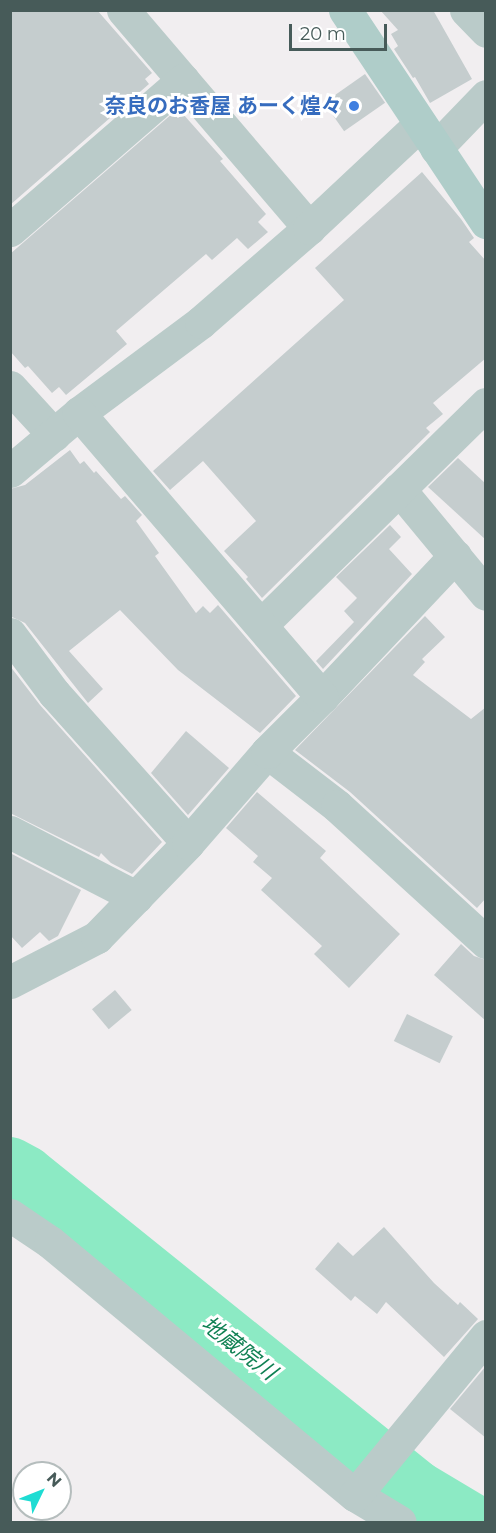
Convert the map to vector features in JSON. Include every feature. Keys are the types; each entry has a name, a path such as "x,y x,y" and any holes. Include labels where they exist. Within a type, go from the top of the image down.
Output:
{"main road":[{"path":"345,10 486,222"}],"street":[{"path":"123,10 309,228"},
{"path":"466,10 486,31"},
{"path":"10,230 183,80"},
{"path":"10,471 79,413 201,322 309,228 428,136 486,96"},
{"path":"10,387 54,435"},
{"path":"262,624 486,404"},
{"path":"79,413 262,624 322,697"},
{"path":"399,489 486,594"},
{"path":"10,982 97,937 189,843 267,752 455,556"},
{"path":"10,634 54,693 189,843"},
{"path":"267,752 337,806 486,942"},
{"path":"10,832 136,897"},
{"path":"10,1215 50,1242 400,1522"},
{"path":"359,1489 486,1336"}],"building":[{"path":"10,10 97,10 152,73 145,79 149,84 10,205"},
{"path":"380,10 433,10 472,79 430,103 415,77 413,78 394,49 398,46 391,34 398,30"},
{"path":"365,74 385,103 344,131 324,103"},
{"path":"173,113 178,118 183,114 223,159 220,161 266,214 258,222 268,232 248,249 237,238 212,260 206,254 116,331 127,344 66,395 59,387 52,393 28,366 25,368 10,351 10,254"},
{"path":"422,172 461,219 474,238 469,242 486,261 486,358 433,403 443,414 426,428 430,432 262,598 246,579 248,577 224,551 256,521 203,461 170,490 153,471 344,300 315,268"},
{"path":"70,450 80,464 84,461 121,499 125,496 142,515 136,521 159,553 155,556 196,613 203,606 210,613 218,605 296,696 260,733 178,670 120,610 69,651 103,689 88,703 25,623 10,616 10,489 25,485"},
{"path":"458,458 486,484 486,540 428,487"},
{"path":"390,525 401,537 389,549 412,574 323,669 316,661 354,622 344,611 357,598 336,577"},
{"path":"425,616 445,637 422,659 425,662 413,675 471,719 486,707 486,898 477,908 350,792 295,750"},
{"path":"10,666 40,705 162,842 132,874 111,863 101,853 99,857 10,813"},
{"path":"186,731 229,768 188,815 151,773"},
{"path":"257,792 326,851 320,858 400,934 349,988 314,954 322,946 261,890 272,878 253,862 258,856 226,828"},
{"path":"10,853 81,890 58,936 49,941 40,932 22,948 10,935"},
{"path":"461,944 474,956 486,960 486,1021 434,975"},
{"path":"115,990 132,1010 109,1029 92,1009"},
{"path":"407,1014 453,1036 440,1063 394,1041"},
{"path":"384,1227 434,1283 458,1305 460,1302 478,1319 444,1357 386,1302 377,1314 355,1296 351,1301 315,1269 338,1242 353,1256"},
{"path":"486,1366 486,1438 450,1409"}],"waterway":[{"name":"地蔵院川","path":"10,1166 26,1175 416,1489 471,1522"}],"place":[{"name":"奈良のお香屋 あーく煌々","path":"354,106"}]}
